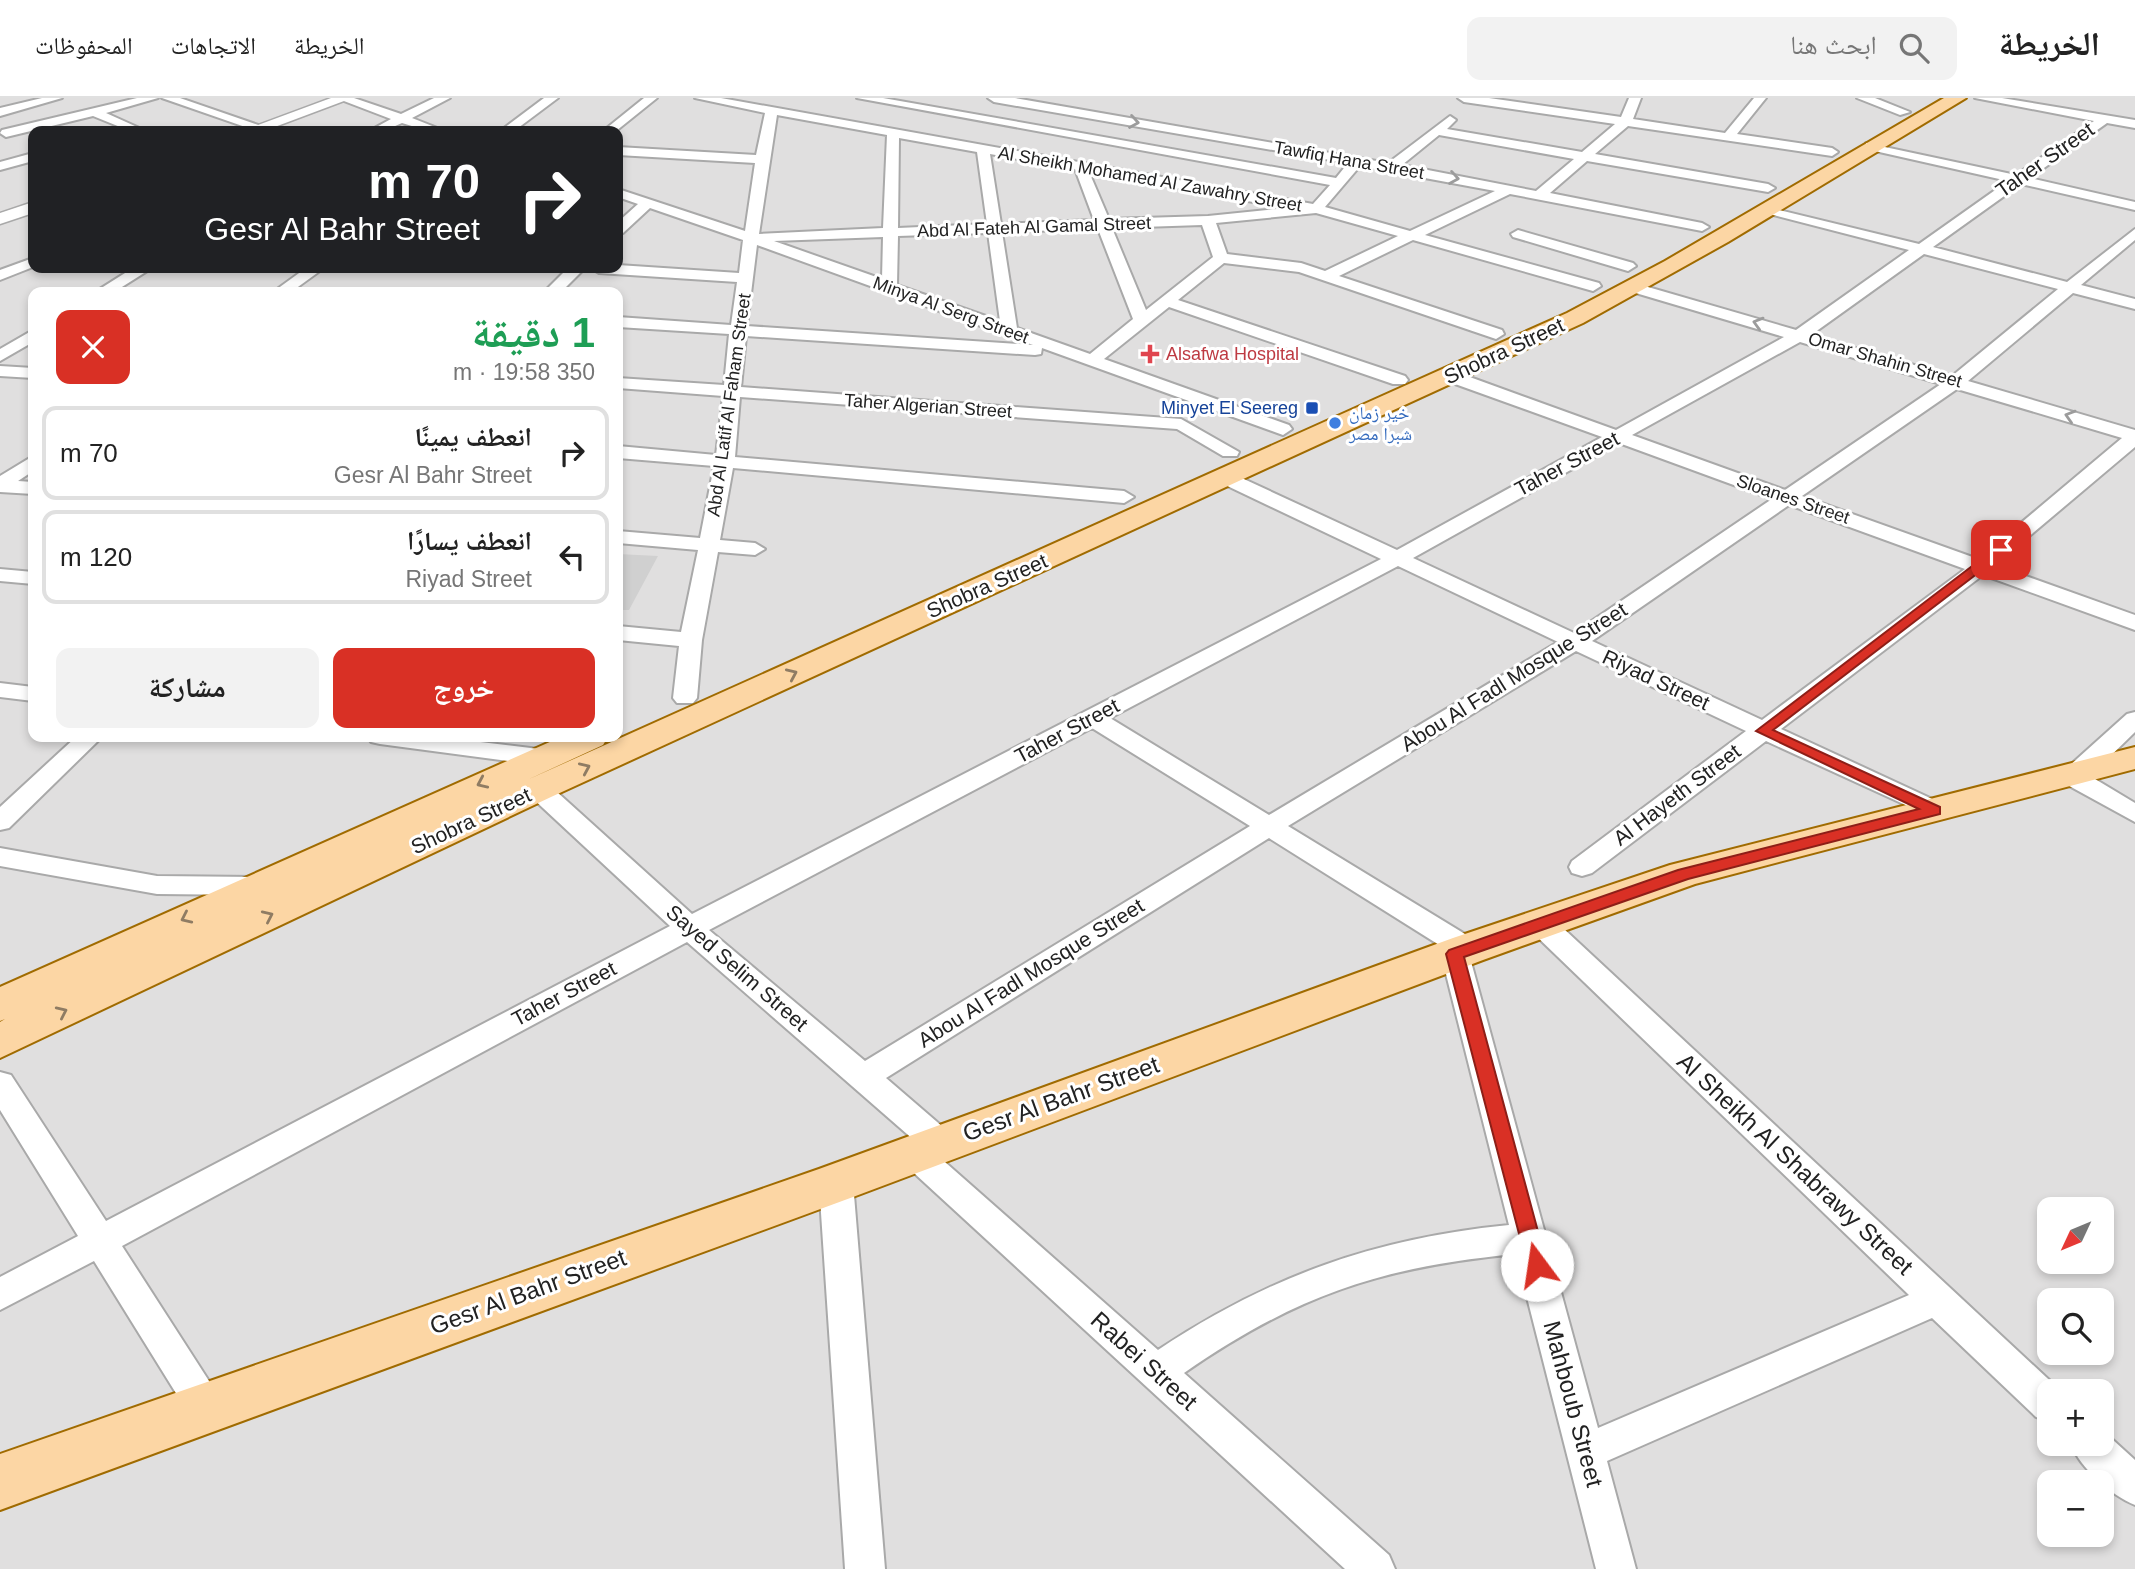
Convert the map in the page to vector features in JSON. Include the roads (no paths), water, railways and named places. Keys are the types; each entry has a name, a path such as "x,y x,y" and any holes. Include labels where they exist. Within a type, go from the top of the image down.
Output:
{"main road":[{"name":"Shobra Street","path":"1768,199 1832,152 1930,98"},
{"name":"Shobra Street","path":"623,723 685,698 1124,497 1228,465 1283,429 1399,380 1594,286 1682,250 1768,199 1957,98"},
{"name":"Shobra Street","path":"623,735 1228,465 1450,376 1633,272"},
{"name":"Shobra Street","path":"0,1005 255,886 539,773 583,742"},
{"name":"Shobra Street","path":"0,1041 539,773 608,742"},
{"name":"Gesr Al Bahr Street","path":"0,1482 836,1183 1461,951 1684,874 2135,758"}],"street":[{"path":"0,112 56,98"},
{"path":"3,132 90,104 152,98"},
{"path":"168,98 245,126"},
{"path":"267,126 343,98 425,126"},
{"path":"385,126 444,98"},
{"path":"513,126 552,98"},
{"path":"615,126 651,98"},
{"name":"Al Sheikh Mohamed Al Zawahry Street","path":"701,98 1316,209 1594,286"},
{"path":"823,120 870,98 1338,182"},
{"name":"Tawfiq Hana Street","path":"994,98 1541,194 1682,250"},
{"path":"1541,194 1626,121 1635,98"},
{"path":"1729,136 1760,98"},
{"path":"1863,98 1904,112"},
{"path":"1981,98 2135,124"},
{"path":"2069,113 2076,98"},
{"path":"1391,167 1437,131 1471,99 1522,102 1626,121 1832,152"},
{"path":"90,104 131,126"},
{"name":"Abd Al Latif Al Faham Street","path":"685,698 691,640 725,460 737,332 762,159 772,111"},
{"path":"1033,158 1107,118"},
{"name":"Taher Street","path":"0,1294 689,928 1396,559 1800,335 2104,119"},
{"path":"1437,131 1585,157 1768,199 1923,250 2135,304"},
{"path":"3,132 28,140"},
{"path":"889,289 893,133"},
{"path":"1871,146 2135,206"},
{"path":"983,149 1009,331"},
{"path":"623,151 762,159"},
{"path":"0,166 28,158"},
{"path":"1316,209 1357,161"},
{"path":"1080,166 1142,321"},
{"path":"1326,276 1510,188"},
{"name":"Minya Al Serg Street","path":"623,195 752,238 1283,429"},
{"path":"623,225 647,203"},
{"name":"Abd Al Fateh Al Gamal Street","path":"752,238 1208,220 1316,209"},
{"path":"0,218 28,211"},
{"path":"1208,220 1221,258"},
{"name":"Abou Al Fadl Mosque Street","path":"863,1077 1269,826 1575,642 1790,498 1956,381 2135,233"},
{"name":"Omar Shahin Street","path":"1518,234 1633,272 1800,335 2135,436"},
{"path":"1091,361 1221,258 1273,262 1326,276 1496,334"},
{"path":"0,275 28,264"},
{"path":"623,270 746,278"},
{"path":"112,287 135,273"},
{"path":"288,287 309,273"},
{"path":"557,287 572,273"},
{"path":"1166,301 1399,380"},
{"path":"623,322 1069,352"},
{"path":"0,356 28,338"},
{"path":"0,371 28,373"},
{"name":"Sloanes Street","path":"1450,376 2135,623"},
{"name":"Taher Algerian Street","path":"623,383 1185,425 1228,465"},
{"path":"1185,425 1191,413 1210,403"},
{"name":"Al Hayeth Street","path":"1582,867 1982,566 2135,436"},
{"path":"623,452 1124,497"},
{"path":"0,485 28,465"},
{"name":"Riyad Street","path":"1228,465 1396,559 1934,810"},
{"path":"0,485 28,488"},
{"path":"623,537 755,549"},
{"path":"0,575 28,578"},
{"path":"623,633 691,640"},
{"path":"0,690 28,693"},
{"path":"1093,718 1269,826 1461,951"},
{"path":"2135,719 2074,775 2135,814"},
{"path":"0,822 85,742"},
{"path":"402,742 539,773"},
{"name":"Sayed Selim Street","path":"539,773 689,928 863,1077 927,1148"},
{"path":"0,857 134,883 255,886"},
{"name":"Al Sheikh Al Shabrawy Street","path":"1540,923 2037,1394"},
{"name":"Mahboub Street","path":"1461,951 1530,1238 1616,1569"},
{"path":"0,1084 205,1407"},
{"name":"Rabei Street","path":"927,1148 1156,1372 1375,1569"},
{"path":"836,1183 865,1569"},
{"path":"1156,1372 1212,1332 1271,1298 1332,1273 1396,1254 1462,1243 1530,1238"},
{"path":"1585,1452 1937,1299"},
{"path":"2103,1456 2135,1486"}],"place":[{"name":"Alsafwa Hospital","path":"1150,354"},
{"name":"Minyet El Seereg","path":"1312,408"},
{"name":"خير زمان شبرا مصر","path":"1335,423"}]}
